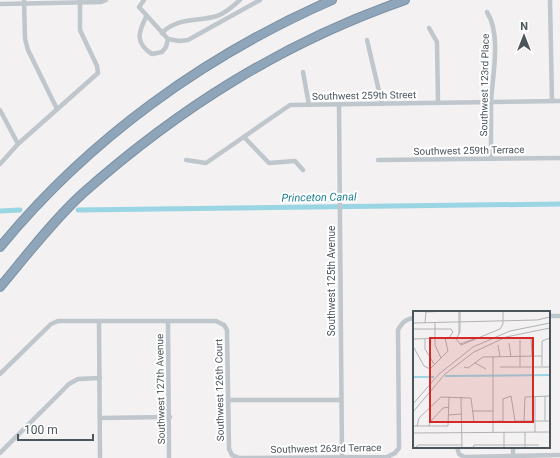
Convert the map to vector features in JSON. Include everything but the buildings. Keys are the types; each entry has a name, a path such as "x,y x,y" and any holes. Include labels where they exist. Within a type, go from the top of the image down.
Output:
{"highway":[{"path":"0,247 46,195 95,149 122,127 196,73 263,33 332,0"},
{"path":"0,287 49,228 82,195 183,112 236,78 297,44 337,26 405,0"}],"street":[{"path":"0,4 24,2 101,2 106,0"},
{"path":"144,0 138,7 146,17 168,39 179,41 188,40 257,1"},
{"path":"162,33 171,24 219,16 240,0"},
{"path":"550,0 552,101"},
{"path":"24,2 25,39 28,50 57,109"},
{"path":"0,164 18,144 98,73 97,66 80,30 80,2"},
{"name":"Southwest 123rd Place","path":"488,12 494,26 494,82 492,102 491,159"},
{"path":"146,17 139,30 140,39 144,49 152,54 162,52 166,47 168,39"},
{"path":"429,28 437,42 438,103"},
{"path":"367,40 382,104"},
{"path":"303,72 309,105"},
{"name":"Southwest 259th Street","path":"186,160 206,162 290,105 560,101"},
{"name":"Southwest 125th Avenue","path":"339,104 340,400 342,458"},
{"path":"0,110 18,144"},
{"path":"244,137 269,163 295,161 303,170"},
{"name":"Southwest 259th Terrace","path":"378,160 560,158"},
{"name":"Southwest 263rd Terrace","path":"232,455 239,458 342,458 387,457 395,453 399,448 398,330 402,322 409,318 413,318"},
{"path":"99,321 100,458"},
{"path":"0,374 51,324 58,322 168,321"},
{"name":"Southwest 126th Court","path":"168,321 216,321 224,325 227,330 228,449 232,455"},
{"name":"Southwest 127th Avenue","path":"168,321 170,417 169,458"},
{"path":"0,453 69,384 78,379 100,378"},
{"path":"228,400 340,400"},
{"path":"100,418 170,417"},
{"path":"457,448 459,454 464,457 560,455"},
{"path":"513,448 513,456"}],"waterway":[{"name":"Princeton Canal","path":"78,210 560,204"},
{"name":"Princeton Canal","path":"0,211 20,210"}]}
